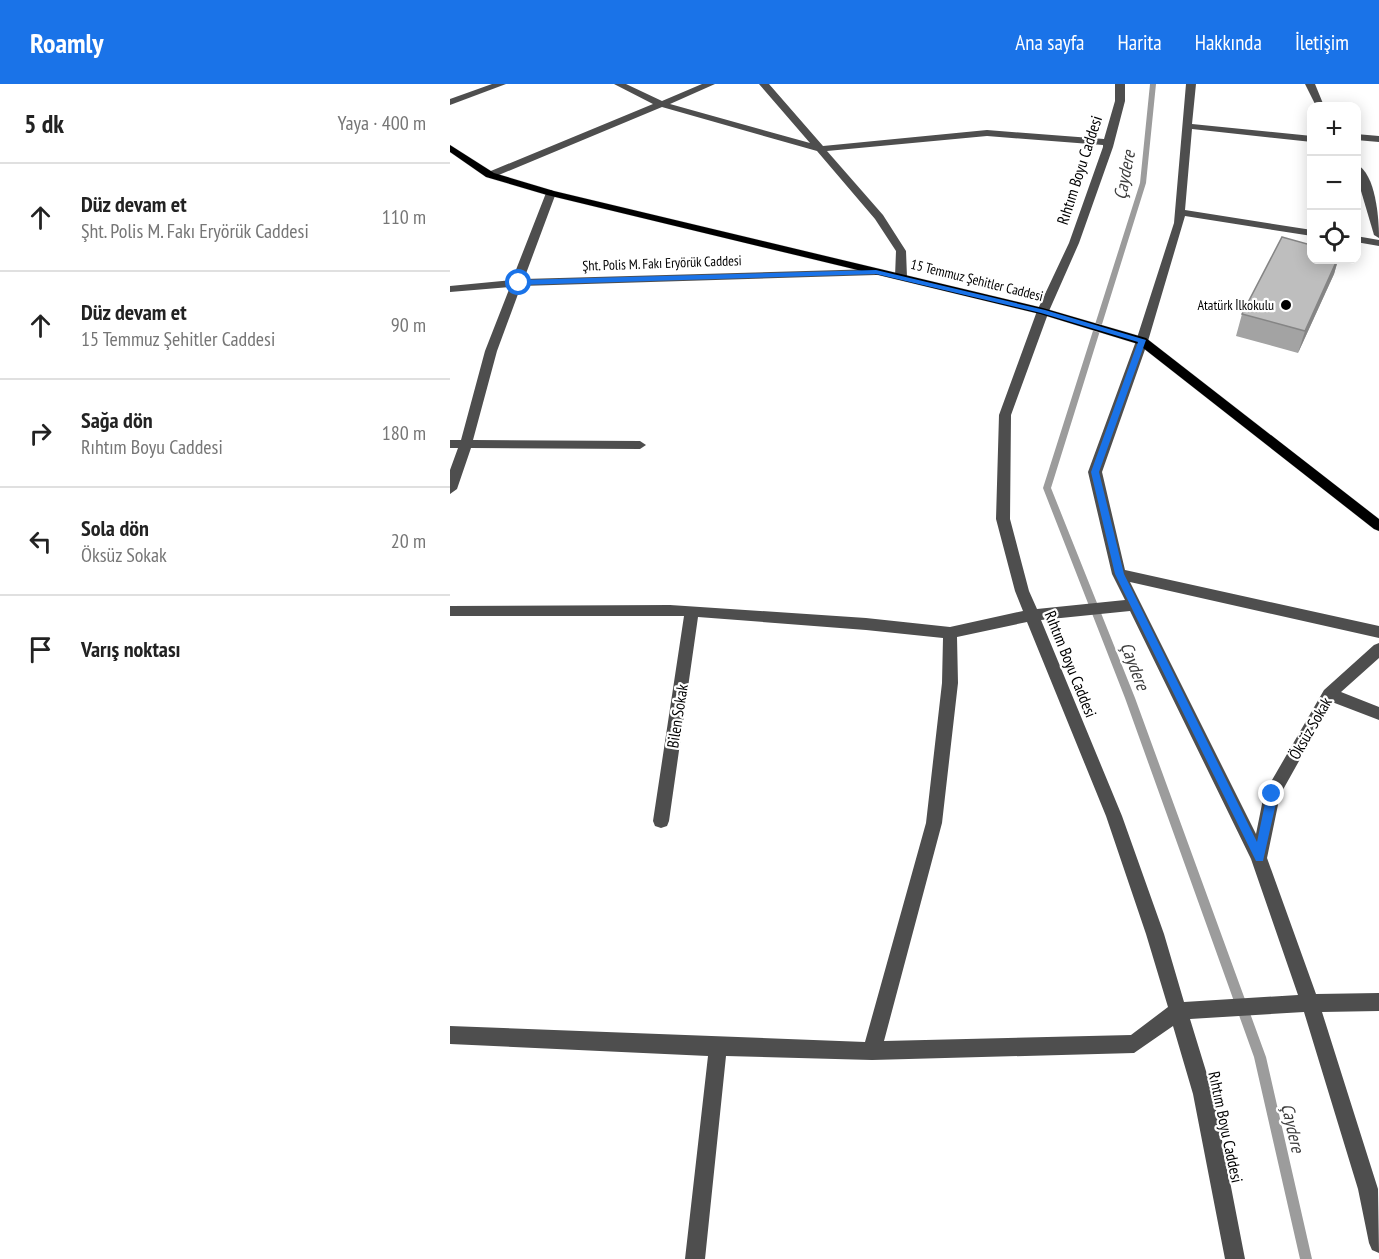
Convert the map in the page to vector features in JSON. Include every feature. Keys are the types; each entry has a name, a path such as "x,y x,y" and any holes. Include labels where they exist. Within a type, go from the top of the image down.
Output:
{"main road":[{"name":"15 Temmuz Şehitler Caddesi","path":"450,148 490,175 551,193 1043,311 1142,340 1379,526"}],"street":[{"path":"450,102 501,84"},
{"path":"619,84 661,104 820,149 987,133 1108,142"},
{"path":"490,175 710,84"},
{"path":"764,84 879,218 901,251 901,277"},
{"name":"Rıhtım Boyu Caddesi","path":"1120,84 1120,101 1108,147 1074,243 1043,311 1005,415 1003,519 1022,591 1114,816 1155,934 1203,1094 1235,1259"},
{"path":"1191,84 1179,223 1142,340 1095,472 1119,574 1260,858 1373,1189 1379,1243"},
{"path":"1310,84 1318,102"},
{"path":"1187,126 1307,139"},
{"path":"1361,137 1379,139"},
{"path":"1361,173 1378,230"},
{"path":"450,489 466,443 491,351 519,283 551,193"},
{"path":"1180,213 1307,232"},
{"path":"1361,240 1379,243"},
{"name":"Şht. Polis M. Fakı Eryörük Caddesi","path":"450,289 519,283 876,272"},
{"path":"450,444 639,445"},
{"path":"1119,574 1379,632"},
{"path":"450,611 692,612 866,624 950,633 1032,615 1133,604"},
{"name":"Bilen Sokak","path":"661,820 692,612"},
{"path":"872,1051 934,823 950,683 950,633"},
{"name":"Öksüz Sokak","path":"1260,858 1272,794 1329,694 1379,649"},
{"path":"1329,694 1379,714"},
{"path":"450,1035 718,1047 872,1051 1134,1044 1178,1011 1310,1003 1379,1002"},
{"path":"695,1259 718,1047"}],"building":[{"name":"Atatürk İlkokulu","path":"1282,237 1307,244 1307,264 1335,264 1305,331 1242,314"}],"waterway":[{"name":"Çaydere","path":"1153,84 1143,183 1047,488 1130,698 1260,1057 1306,1259"}],"place":[{"name":"Atatürk İlkokulu","path":"1286,305"}],"route":[{"path":"519,283 876,272 1043,311 1142,340 1095,472 1119,574 1260,858 1272,794"}]}
